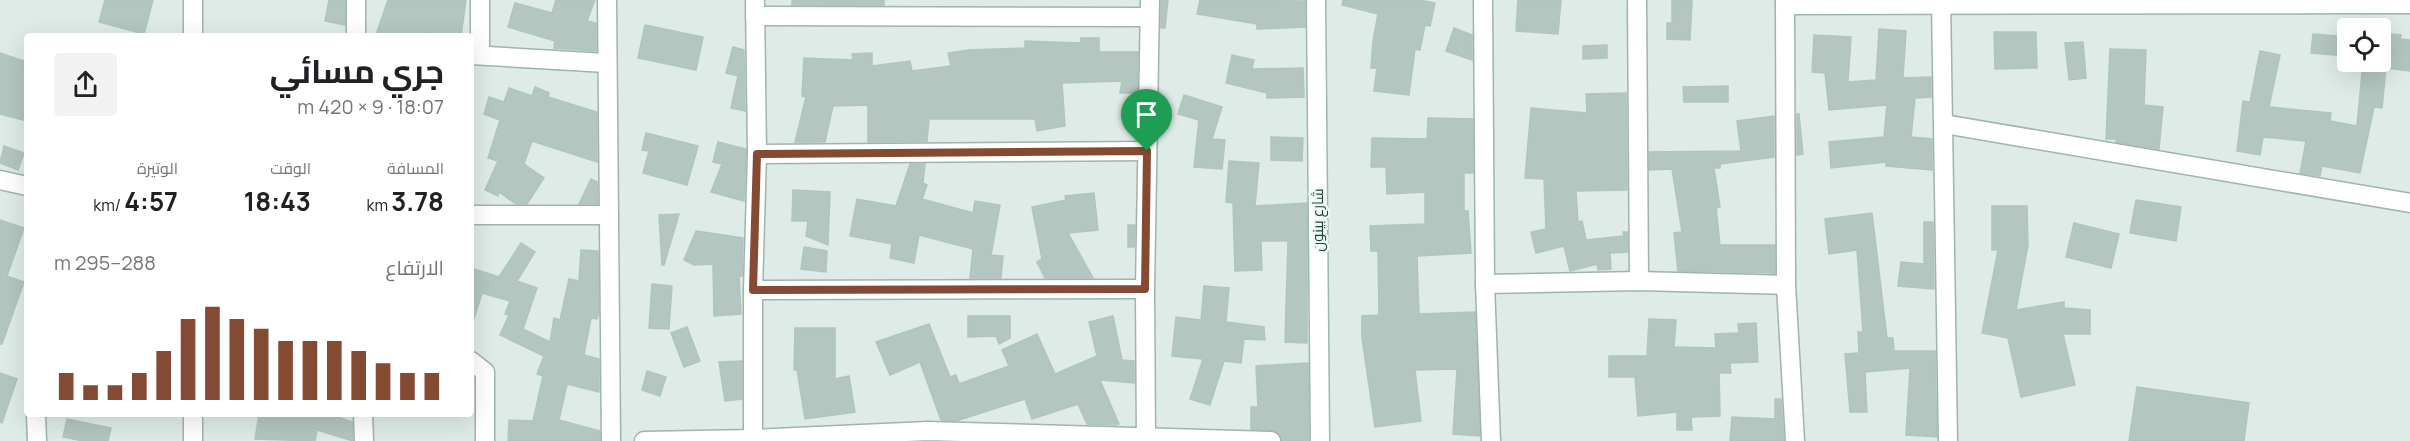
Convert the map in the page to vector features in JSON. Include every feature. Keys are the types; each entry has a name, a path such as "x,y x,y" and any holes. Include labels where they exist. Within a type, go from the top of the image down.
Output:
{"street":[{"path":"193,0 193,33"},
{"path":"356,0 356,33"},
{"path":"480,0 475,55 606,63"},
{"path":"607,0 611,441"},
{"name":"شارع بينون","path":"1316,0 1320,441"},
{"path":"1483,0 1485,284 1491,441"},
{"path":"1637,0 1640,281"},
{"path":"1795,441 1786,285 1785,2 2410,4"},
{"path":"1941,2 1948,441"},
{"path":"753,440 753,290 757,154 755,8 1149,9 1145,289 1146,439"},
{"path":"1944,124 2410,203"},
{"path":"757,154 1147,151"},
{"path":"0,180 24,185"},
{"path":"474,215 609,215"},
{"path":"1485,284 1640,281 1786,285"},
{"path":"753,290 1145,289"},
{"path":"474,363 485,372 485,441"},
{"path":"36,417 37,441"},
{"path":"193,417 193,441"},
{"path":"363,417 364,441"},
{"path":"644,441 928,436 1271,441"}],"building":[{"path":"105,0 153,0 144,33 99,22"},
{"path":"329,0 345,0 345,25 325,21"},
{"path":"388,0 466,0 461,33 377,32"},
{"path":"556,0 595,0 587,21 596,23 596,51 554,48 555,41 508,27 515,3 552,13"},
{"path":"792,0 884,0 884,5 792,5"},
{"path":"1161,0 1168,0 1165,28 1161,28"},
{"path":"1200,0 1305,1 1305,27 1257,29 1257,24 1197,14"},
{"path":"1343,0 1420,0 1435,3 1430,26 1425,25 1420,50 1415,49 1409,95 1374,91 1377,68 1371,68 1378,14 1342,5"},
{"path":"1518,0 1561,0 1558,34 1516,31"},
{"path":"1672,0 1692,0 1690,40 1667,39 1667,23 1672,23"},
{"path":"645,25 703,37 696,70 638,58"},
{"path":"1454,28 1472,35 1472,60 1446,51"},
{"path":"1879,29 1906,31 1903,78 1931,77 1931,97 1915,98 1911,137 1932,139 1932,170 1886,166 1886,162 1831,168 1829,142 1884,137 1887,105 1829,110 1825,73 1812,72 1814,35 1851,37 1848,82 1876,80"},
{"path":"1994,32 2036,32 2037,68 1995,69"},
{"path":"2313,34 2337,36 2337,55 2311,53"},
{"path":"2391,34 2401,35 2400,39 2410,40 2410,71 2391,69"},
{"path":"1081,38 1099,38 1099,52 1138,52 1137,93 1120,93 1122,81 1062,83 1065,126 1037,131 1035,119 929,119 927,141 868,142 868,105 833,106 825,142 795,142 806,97 802,96 804,58 853,60 852,54 872,53 872,66 910,61 912,71 951,66 948,53 1025,48 1025,41 1081,43"},
{"path":"2083,42 2086,78 2069,80 2065,43"},
{"path":"1607,45 1607,58 1583,59 1583,46"},
{"path":"733,47 744,50 745,111 731,108 738,76 726,73"},
{"path":"2110,49 2146,50 2144,105 2163,107 2159,149 2116,142 2116,139 2106,139"},
{"path":"2260,51 2280,55 2269,107 2331,113 2330,121 2357,126 2362,72 2386,72 2382,108 2374,107 2360,173 2322,166 2320,176 2300,173 2306,141 2263,137 2260,155 2237,151 2243,101 2250,102"},
{"path":"0,53 24,61 24,120 0,114"},
{"path":"1232,55 1254,60 1252,69 1303,68 1304,97 1267,98 1267,93 1226,83"},
{"path":"1728,86 1728,102 1684,102 1683,87"},
{"path":"535,87 549,93 548,97 597,112 597,162 532,141 524,164 544,178 527,204 516,204 499,192 498,196 485,190 498,161 488,158 500,120 484,114 489,97 504,102 509,88 532,96"},
{"path":"1626,93 1627,190 1576,191 1578,222 1582,221 1586,240 1624,236 1623,232 1627,232 1628,252 1610,253 1611,269 1598,270 1597,264 1570,271 1564,246 1536,253 1531,232 1546,229 1544,179 1525,178 1531,108 1587,113 1586,94"},
{"path":"1184,95 1222,107 1212,139 1225,140 1222,169 1194,167 1199,120 1178,114"},
{"path":"1797,114 1799,114 1803,154 1797,155"},
{"path":"1774,116 1774,157 1720,164 1720,168 1714,168 1720,207 1716,208 1720,245 1775,245 1775,273 1678,271 1674,233 1682,232 1672,169 1649,170 1649,152 1741,151 1737,121"},
{"path":"1428,118 1473,119 1473,173 1464,173 1464,211 1468,211 1471,253 1417,256 1419,314 1475,312 1480,436 1453,434 1457,369 1415,370 1421,421 1375,427 1362,338 1362,316 1379,315 1378,251 1371,251 1370,226 1425,224 1425,192 1387,194 1386,167 1371,167 1372,138 1427,139"},
{"path":"646,133 698,146 687,185 643,173 649,151 642,150"},
{"path":"1271,137 1303,138 1302,161 1271,160"},
{"path":"718,142 746,149 744,201 711,192 722,164 713,162"},
{"path":"4,146 24,153 18,170 0,163"},
{"path":"1229,161 1259,163 1255,206 1307,203 1307,343 1285,342 1288,241 1261,241 1262,270 1235,271 1233,203 1226,202"},
{"path":"910,164 925,164 923,183 927,185 922,199 973,213 975,201 1000,205 991,255 1003,256 1001,278 970,278 973,249 919,235 914,263 890,258 892,244 850,236 857,199 896,206"},
{"path":"591,179 597,182 598,204 579,204"},
{"path":"793,190 830,192 828,245 806,236 808,221 792,221"},
{"path":"1094,193 1098,230 1068,233 1093,278 1045,278 1037,262 1042,259 1032,207 1066,200 1065,196"},
{"path":"2136,200 2181,207 2176,241 2130,233"},
{"path":"1992,206 2027,206 2028,245 2016,310 2064,302 2064,308 2090,310 2090,334 2063,334 2075,385 2021,397 2008,338 1982,333 1998,250 1992,250"},
{"path":"1872,213 1887,338 1893,338 1894,351 1935,351 1937,437 1906,435 1910,368 1865,372 1867,412 1850,412 1845,354 1859,353 1858,332 1863,332 1857,250 1829,254 1825,219"},
{"path":"679,214 664,265 662,265 659,215"},
{"path":"0,220 24,228 7,276 24,282 2,344 0,344"},
{"path":"1924,222 1933,222 1934,289 1898,286 1901,262 1924,264"},
{"path":"2074,223 2119,234 2111,268 2066,257"},
{"path":"1128,225 1135,225 1134,247 1128,247"},
{"path":"696,231 743,238 742,276 739,276 741,314 714,316 713,264 694,265 684,260"},
{"path":"521,243 535,252 517,281 537,288 523,329 550,342 554,318 560,320 569,279 579,281 581,250 598,251 599,313 597,319 591,318 584,355 599,359 599,392 567,384 559,420 600,431 600,441 508,441 509,420 533,421 543,376 537,374 544,356 500,335 509,315 505,314 510,301 482,293 474,319 474,269 499,277"},
{"path":"804,247 827,251 826,272 801,269"},
{"path":"652,284 672,286 669,329 649,328"},
{"path":"1204,286 1229,288 1226,322 1264,327 1265,340 1244,339 1241,363 1224,361 1210,405 1190,399 1203,359 1172,356 1176,317 1201,320"},
{"path":"968,316 1010,316 1010,338 999,344 996,336 968,337"},
{"path":"1113,316 1122,360 1134,361 1134,383 1100,380 1119,424 1116,425 1087,424 1078,404 1032,419 1025,399 956,421 941,420 920,362 890,375 876,342 929,324 950,377 956,375 959,384 1009,366 1002,350 1037,334 1055,374 1097,356 1089,322"},
{"path":"1649,319 1676,320 1674,347 1716,348 1715,334 1739,333 1738,324 1756,323 1758,362 1730,363 1731,373 1719,373 1720,416 1691,417 1692,430 1677,430 1677,412 1638,416 1635,377 1609,377 1609,356 1647,356"},
{"path":"687,327 700,361 684,367 671,333"},
{"path":"795,328 835,328 835,379 849,376 855,412 805,419 797,370 794,370"},
{"path":"742,361 742,399 725,401 719,362"},
{"path":"1308,363 1309,441 1282,441 1276,431 1251,429 1251,407 1258,407 1256,366"},
{"path":"647,371 666,377 660,396 642,390"},
{"path":"0,373 17,379 2,423 0,422"},
{"path":"2137,387 2249,403 2244,441 2129,441"},
{"path":"1775,399 1781,399 1784,441 1730,441 1732,417 1775,419"},
{"path":"259,417 338,417 352,422 353,441 317,430 315,441 255,439"},
{"path":"67,419 111,428 108,441 83,441 63,437"}],"route":[{"path":"1147,151 1145,289 753,290 757,154 1147,151"}]}
